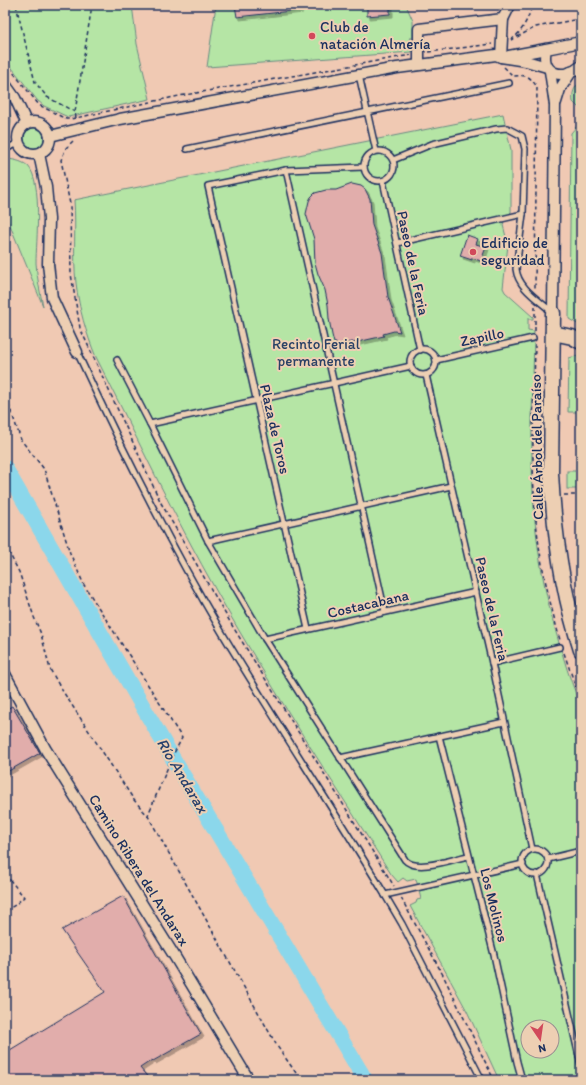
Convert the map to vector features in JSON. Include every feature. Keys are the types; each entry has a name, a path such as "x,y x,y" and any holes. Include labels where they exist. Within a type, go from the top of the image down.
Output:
{"street":[{"path":"500,61 503,19 510,5"},
{"path":"419,64 419,29 503,19"},
{"path":"500,61 581,42"},
{"path":"546,49 545,58 555,105 553,313"},
{"path":"50,136 120,119 419,64 493,55 500,61 526,61 559,74 571,72 581,66"},
{"path":"555,105 560,89 571,72"},
{"path":"5,84 15,98 27,124"},
{"path":"33,123 42,124 47,129 50,136 48,146 39,154 27,152 22,148 18,137 20,131 27,124 33,123"},
{"path":"39,154 46,187 49,219 48,264 52,298 76,352"},
{"name":"Calle Árbol del Paraíso","path":"553,313 552,473 555,523 561,570 581,649"},
{"path":"553,333 572,336 581,342"},
{"name":"Camino Ribera del Andarax","path":"5,674 46,750 175,957 249,1080"}],"lane":[{"path":"359,75 376,151"},
{"path":"187,148 509,83"},
{"path":"393,160 432,144 496,129 507,128 522,136 525,149 523,214 516,269 517,277 521,284 553,313"},
{"path":"5,149 19,143"},
{"path":"376,151 386,152 391,156 395,168 393,174 383,182 376,182 365,173 364,162 368,156 376,151"},
{"path":"364,167 286,170 385,612"},
{"name":"Plaza de Toros","path":"286,170 208,186 308,629"},
{"name":"Paseo de la Feria","path":"383,182 420,350"},
{"path":"397,243 523,214"},
{"name":"Zapillo","path":"436,360 533,338"},
{"path":"420,350 430,352 435,356 436,360 434,370 426,375 417,374 411,366 412,356 420,350"},
{"path":"76,352 120,444 217,624 402,924 482,1080"},
{"path":"117,360 208,541 265,639 407,863 421,866 468,856"},
{"path":"150,424 333,382 411,366"},
{"name":"Paseo de la Feria","path":"426,375 492,663 532,849"},
{"path":"208,541 452,486"},
{"name":"Costacabana","path":"265,639 476,592"},
{"path":"492,663 560,648"},
{"path":"340,758 504,722"},
{"name":"Los Molinos","path":"439,736 494,955 522,1080"},
{"path":"532,849 542,850 548,859 548,866 545,870 537,874 529,873 525,870 523,864 524,855 527,851 532,849"},
{"path":"548,859 581,852"},
{"path":"385,895 523,864"},
{"path":"537,874 581,1065"}],"path":[{"path":"16,5 35,82 47,97 75,112"},
{"path":"76,118 75,112 92,5"},
{"path":"514,38 526,21 532,5"},
{"path":"427,53 502,43 536,27 574,20 581,24"},
{"path":"5,62 39,105 66,119 173,97 410,55"},
{"path":"500,61 514,76 528,76 537,87 535,317"},
{"path":"5,398 21,440 44,469 70,553 84,585 182,738 172,757 148,816"},
{"path":"561,496 581,495"},
{"path":"534,498 539,497"},
{"path":"5,545 19,572 41,634 50,669 60,687 134,800 148,816 277,1046 300,1080"},
{"path":"5,874 24,897 16,905 5,911"}],"green space":[{"path":"5,5 132,5 137,44 150,99 68,117 44,106 37,100 5,59"},
{"name":"Club de natación Almería","path":"216,5 406,5 413,21 413,38 410,38 412,52 207,67"},
{"path":"581,82 580,109 573,102 573,96 575,88"},
{"path":"5,104 9,112 11,123 7,134 10,137 5,141"},
{"name":"Recinto Ferial permanente","path":"503,114 511,150 511,212 504,221 503,225 508,245 503,288 505,292 533,317 533,319 528,319 528,330 534,331 532,466 538,547 545,589 555,629 581,708 581,1080 499,1080 467,1011 410,906 416,903 417,900 421,899 416,879 407,881 403,878 398,882 391,874 303,736 202,565 96,357 86,330 77,293 74,200"},
{"path":"577,126 581,127 581,326 569,319 571,133"},
{"path":"34,128 41,131 44,138 41,145 34,148 27,145 24,138 27,131"},
{"path":"5,159 11,159 28,166 33,174 36,185 38,213 36,263 43,306 5,213"},
{"path":"576,356 581,359 581,412 568,412 569,358"},
{"path":"567,471 581,471 581,489 567,489"}],"building":[{"path":"235,5 300,5 300,10 237,17"},
{"path":"367,5 390,5 390,14 367,16"},
{"path":"352,184 361,186 365,189 370,199 372,225 382,253 388,297 400,332 394,331 383,334 384,336 353,343 336,344 334,343 332,335 325,290 315,263 314,239 306,214 309,201 315,193 326,190 336,190"},
{"name":"Edificio de seguridad","path":"467,235 478,239 476,244 486,247 481,261 460,256"},
{"path":"12,706 40,753 5,773 5,710"},
{"path":"123,896 201,1034 140,1068 150,1080 5,1080 5,1053 105,992 62,930"}],"waterway":[{"name":"Río Andarax","path":"5,468 172,757 365,1080"}],"place":[{"name":"Club de natación Almería","path":"312,36"},
{"name":"Edificio de seguridad","path":"473,252"}]}
